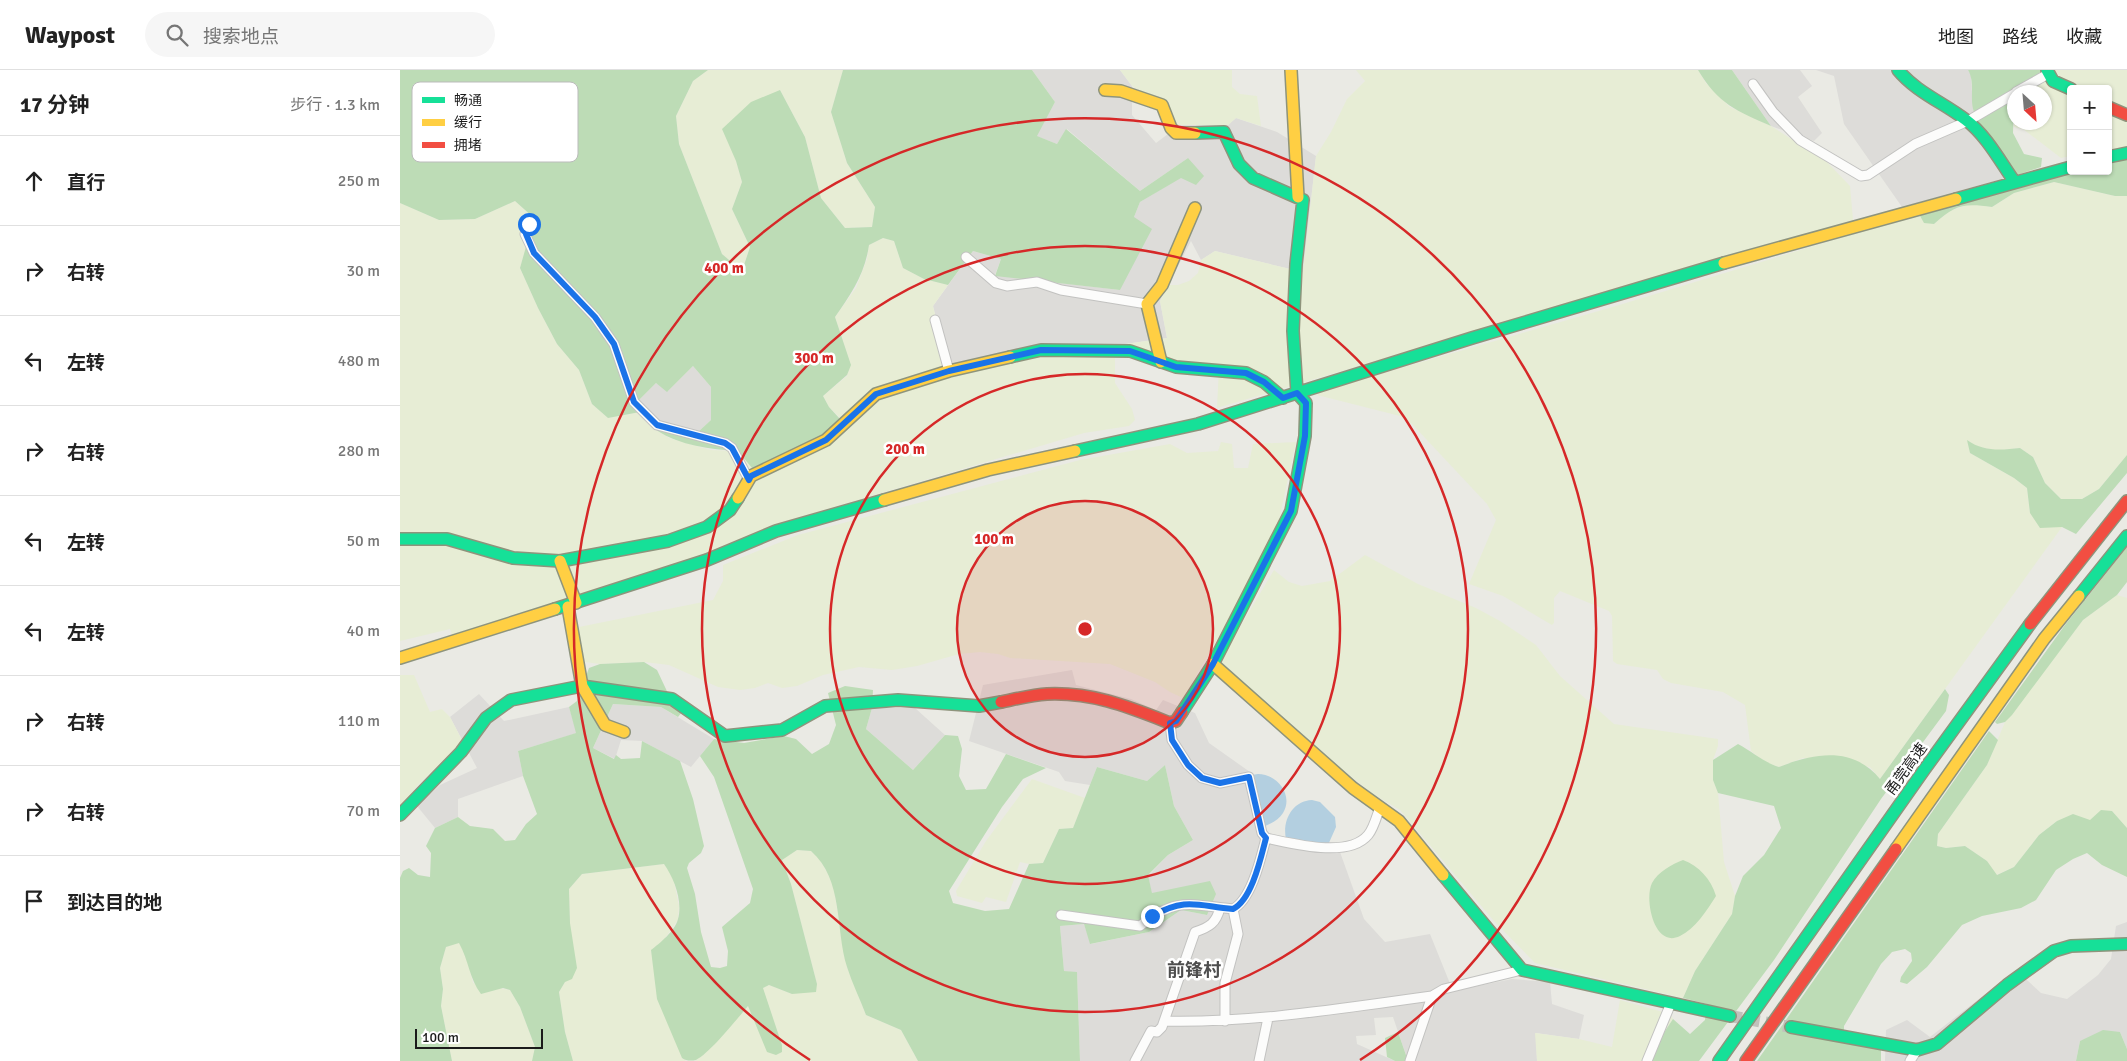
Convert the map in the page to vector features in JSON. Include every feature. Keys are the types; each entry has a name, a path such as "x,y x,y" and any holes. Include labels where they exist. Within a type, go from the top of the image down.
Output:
{"main road":[{"path":"1292,70 1298,197"},
{"path":"1898,70 1906,80 1968,121 1994,151 2014,181"},
{"path":"2048,72 2053,81 2067,87"},
{"path":"400,815 461,752 486,718 505,704 511,700 582,686 672,699 725,736 782,730 824,706 898,700 978,706 1047,694 1114,701 1170,723 1176,721 1213,664 1291,511 1305,436 1306,403 1297,393 1293,331 1296,264 1303,200 1253,178 1239,164 1224,132 1176,133 1171,128 1162,105 1121,91 1105,90"},
{"path":"2112,109 2127,115"},
{"path":"2112,156 2127,153"},
{"path":"400,658 572,605 708,560 776,531 988,470 1198,424 1472,338 1711,267 2014,181 2067,168"},
{"path":"1161,362 1146,304 1162,285 1195,208"},
{"path":"400,539 447,539 513,558 560,561 668,541 707,527 730,510 751,476 826,440 876,394 949,371 1041,350 1130,351 1176,367 1246,373 1264,382 1283,398"},
{"name":"甬莞高速","path":"1719,1061 2038,612 2127,501"},
{"path":"1746,1061 2044,639 2127,536"},
{"path":"560,561 572,605 582,686 605,725 624,732"},
{"path":"1213,664 1353,788 1399,821 1522,970 1730,1016"},
{"path":"1791,1027 1917,1050 1937,1044 2007,985 2054,951 2071,946 2127,944"}],"street":[{"path":"2028,85 2048,72"},
{"path":"1753,84 1773,112 1800,140 1861,176 1868,174 1915,144 1968,121 2007,98"},
{"path":"529,224 526,234 534,253 595,317 614,344 634,402 657,425 725,443 732,448 749,480"},
{"path":"966,257 996,283 1007,286 1037,282 1061,290 1146,304"},
{"path":"936,320 949,371"},
{"path":"1170,723 1172,740 1188,765 1202,778 1220,783 1249,777 1262,833 1266,838 1315,848 1352,844 1363,840 1369,834 1380,807"},
{"path":"1062,915 1140,926 1152,916 1168,907 1182,904 1233,909 1241,903 1248,890 1259,866 1266,838"},
{"path":"1135,1061 1151,1031 1157,1032 1162,1027 1196,932 1211,927 1218,918 1220,908"},
{"path":"1225,1021 1224,983 1238,934 1233,909"},
{"path":"1164,1021 1225,1021 1268,1018 1432,996 1444,989 1522,970"},
{"path":"1410,1061 1432,996"},
{"path":"1647,1061 1671,1003"},
{"path":"1259,1061 1268,1018"},
{"path":"1910,1061 1917,1050"}],"shaded area":[{"path":"1032,70 1120,70 1132,86 1132,115 1156,143 1180,125 1228,125 1236,118 1277,132 1316,156 1303,272 1215,251 1201,260 1191,241 1160,301 1167,338 1118,345 1038,346 948,366 933,306 973,251 1001,259 995,275 1120,290 1134,217 1140,202 1181,177 1188,158 1140,191 1067,129 1057,144 1036,136 1055,102"},
{"path":"1732,70 1800,70 1812,86 1798,97 1822,133 1814,141 1771,126"},
{"path":"1816,70 1968,70 1971,75 1973,109 2005,178 1902,207 1844,124 1834,76"},
{"path":"693,366 711,387 711,420 698,432 656,430 634,405 656,383 668,391"},
{"path":"1072,670 1076,685 1131,699 1156,710 1163,700 1195,713 1209,743 1250,772 1267,843 1340,852 1364,919 1385,942 1430,934 1453,991 1512,979 1550,982 1552,1004 1584,1015 1579,1039 1536,1033 1537,1061 1408,1061 1393,1017 1374,1018 1376,1035 1356,1036 1357,1044 1395,1061 1080,1061 1077,973 1064,971 1060,926 1084,924 1091,944 1149,932 1181,910 1207,915 1152,894 1148,876 1168,855 1193,840 1174,806 1165,765 1147,781 1097,767 1090,785 1065,781 1059,772 969,741 983,685"},
{"path":"479,694 504,721 569,707 577,733 518,751 523,776 458,799 458,817 435,828 417,806 440,785 477,768 450,717"},
{"path":"613,704 661,707 714,739 691,767 642,741 621,740 615,759 593,748"},
{"path":"872,708 915,708 945,735 913,770 866,729"},
{"path":"2127,922 2127,1049 2120,1032 2080,1041 2076,1061 1885,1061 1886,1030 1907,1020 1930,1037 2016,970 2041,993 2067,999 2098,975 2111,959 2116,926"}],"green space":[{"path":"400,70 708,70 693,81 676,116 679,144 722,254 742,271 750,247 732,209 742,182 736,161 722,129 751,102 780,90 805,137 821,198 845,228 872,227 875,207 847,163 831,112 843,70 1032,70 1055,102 1037,136 1057,144 1066,129 1140,191 1188,158 1204,176 1196,185 1181,178 1140,202 1134,217 1152,229 1120,290 995,276 1001,259 973,251 948,285 924,279 903,268 894,241 883,238 869,245 861,274 852,292 835,317 851,365 847,375 823,396 829,407 840,419 830,432 771,463 752,468 738,451 706,448 686,443 675,440 656,430 698,432 711,420 711,387 693,366 667,392 656,383 634,405 640,412 608,418 592,404 579,370 557,344 520,268 534,218 515,201 475,219 439,220 400,203"},
{"path":"708,70 843,70 831,112 847,163 875,207 872,227 845,228 821,198 805,137 780,90 736,161 742,182 732,209 750,247 742,271 722,254 679,144 676,116 693,81"},
{"path":"1120,70 1232,70 1232,87 1240,94 1257,96 1261,126 1236,118 1228,125 1180,125 1177,127 1141,92 1132,86"},
{"path":"1356,70 1698,70 1706,83 1730,107 1771,126 1827,162 1850,186 1853,220 1217,408 1219,367 1174,362 1118,345 1167,338 1160,301 1168,285 1178,285 1189,281 1198,273 1201,260 1215,251 1303,272 1316,156 1331,132 1347,99 1365,81"},
{"path":"1698,70 1732,70 1771,126 1738,111 1721,99 1705,82"},
{"path":"1968,70 2041,70 2042,73 2023,85 2007,85 2007,130 2013,130 2024,154 2042,158 2041,167 2017,175 1992,144 1976,118 1973,109"},
{"path":"2041,70 2127,70 2127,147 2112,149 2112,85 2067,85 2067,157 2061,158 2024,130 2052,130 2052,85 2020,85"},
{"path":"2127,159 2127,196 2115,196 2054,182 2014,193 1992,207 1974,205 1954,209 1934,224 1924,223 1919,214 2067,172 2067,175 2112,175 2112,162"},
{"path":"2054,182 2115,196 2127,196 2127,455 2099,489 2082,499 2061,499 2045,483 2033,457 2020,448 1997,451 1975,446 1968,441 1970,453 2014,478 2027,488 2030,513 2062,527 1880,779 1870,767 1803,758 1779,767 1764,762 1751,751 1745,705 1723,692 1671,683 1663,679 1657,670 1617,664 1613,661 1612,616 1609,611 1560,591 1554,598 1554,623 1552,625 1503,596 1469,584 1496,520 1487,504 1412,424 1400,416 1317,395 1321,391 1616,306 1919,214 1934,224 1949,211 1970,204 1992,207 2014,193"},
{"path":"515,201 534,218 520,268 557,344 579,370 592,404 608,418 640,412 656,430 669,438 710,450 738,451 840,418 829,407 823,396 847,376 849,360 835,317 856,288 867,259 869,245 883,238 894,241 903,268 924,279 948,285 933,306 950,374 1031,357 1115,354 1115,383 1132,409 1135,420 1129,426 1084,433 787,521 709,553 563,604 453,637 450,629 400,641 400,203 439,220 475,219"},
{"path":"1967,440 1980,447 1999,450 2020,448 2033,457 2045,483 2061,499 2082,499 2099,489 2127,455 2127,473 2076,534 2062,527 2040,528 2030,513 2027,488 2014,478 1970,453"},
{"path":"1221,442 1232,444 1234,468 1248,468 1253,444 1296,442 1277,529 1236,607 1183,698 1155,682 1110,664 1010,658 998,654 980,652 959,654 917,666 892,670 859,667 823,675 797,686 782,688 768,683 755,688 740,690 718,687 669,665 644,662 600,664 585,662 577,636 579,627 713,600 723,581 723,565 798,535 1080,460 1170,444 1187,453 1218,451"},
{"path":"2127,547 2127,582 2117,595 2083,620 2012,715 2005,722 1997,724 1995,722 2065,625"},
{"path":"1365,555 1418,584 1476,608 1500,621 1536,645 1560,676 1614,724 1718,739 1718,746 1713,760 1713,779 1718,793 1724,862 1735,896 1732,914 1695,971 1683,998 1535,963 1494,921 1400,810 1373,794 1308,742 1222,663 1223,656 1274,570 1289,582 1302,586 1330,581"},
{"path":"2117,595 2127,598 2127,828 2112,811 2090,821 2057,821 2039,835 2014,867 1996,875 1987,861 1965,846 1946,848 1937,846 1938,834 1987,765 2005,722 2083,620"},
{"path":"644,662 657,670 673,704 682,712 678,717 661,707 613,704 593,748 614,759 616,755 621,759 640,758 642,741 680,761 693,799 704,846 701,853 689,863 687,868 695,894 701,932 711,967 720,968 727,966 728,951 722,927 750,903 753,889 714,777 700,756 714,739 744,743 784,736 796,739 812,754 829,744 836,725 828,693 845,686 873,690 872,708 866,729 913,770 945,735 958,736 962,749 959,776 966,790 986,789 1006,754 1046,768 1023,779 1002,807 949,891 953,903 985,911 1009,909 1029,864 1043,863 1059,829 1073,828 1097,767 1147,781 1165,765 1174,806 1193,840 1168,855 1148,875 1152,893 1210,881 1216,894 1207,915 1181,910 1149,932 1090,944 1084,924 1060,926 1064,971 1077,972 1080,1061 918,1061 901,1030 866,1015 851,979 843,952 837,906 829,876 822,863 811,851 797,850 782,860 791,884 817,984 816,992 792,994 769,985 763,988 782,1045 782,1052 776,1055 767,1052 748,1006 709,1050 696,1060 690,1061 682,1058 657,999 651,950 671,932 678,919 678,897 668,870 664,864 582,874 569,889 570,923 577,968 572,979 565,982 559,992 565,1032 573,1061 532,1061 535,1047 520,1007 510,990 503,988 481,994 474,982 459,943 446,947 440,968 443,989 441,1006 452,1061 400,1061 400,878 403,871 409,868 418,875 430,877 431,853 426,846 435,828 458,817 470,826 493,829 505,841 515,840 526,824 537,814 523,776 518,751 576,733 569,707 577,701 589,668 600,664"},
{"path":"400,675 414,675 430,712 442,709 450,717 463,742 417,786 400,809"},
{"path":"1945,689 1949,695 1946,711 1881,799 1774,960 1699,1061 1645,1061 1673,1019 1690,1034 1705,1020 1707,1004 1683,998 1695,971 1732,914 1735,896 1743,876 1764,855 1781,828 1774,806 1718,793 1713,780 1713,760 1738,744 1763,760 1779,767 1806,758 1819,756 1845,757 1858,761 1869,768 1880,779"},
{"path":"1989,731 1998,740 1987,765 1938,834 1937,846 1946,848 1965,846 1987,861 1997,875 2014,867 2039,835 2057,821 2073,814 2090,820 2101,810 2112,811 2127,828 2127,877 2102,865 2087,853 2073,859 2056,870 2036,900 2021,908 1982,916 1962,925 1927,967 1907,984 1900,982 1901,977 1912,961 1911,953 1905,949 1892,952 1881,964 1844,1026 1844,1033 1877,1046 1881,1050 1881,1061 1757,1061"},
{"path":"1032,779 1085,798 1073,828 1059,829 1043,863 1029,864 1020,862 1006,902 986,897 982,903 957,896 956,891 986,841"},
{"path":"797,850 811,851 819,858 833,883 847,967 866,1015 901,1030 918,1061 695,1061 704,1054 748,1006 782,1052 782,1045 762,988 769,985 792,994 817,984 791,884 782,859"},
{"path":"1683,860 1704,874 1716,896 1691,929 1680,936 1671,938 1664,935 1658,929 1653,920 1649,900 1650,890 1652,883 1658,875 1670,866"},
{"path":"664,864 673,876 679,906 678,920 663,941 651,951 682,1058 686,1061 573,1061 565,1032 559,992 565,982 570,923 569,889 582,874"},
{"path":"460,942 467,957 473,983 510,990 520,1007 535,1047 532,1061 452,1061 441,1006 443,989 440,968 446,947"},
{"path":"1620,1000 1670,1014 1673,1019 1645,1061 1537,1061 1535,1033 1579,1039 1612,1047"},
{"path":"2103,1030 2120,1032 2127,1049 2127,1061 2076,1061 2080,1041"},
{"path":"1398,1032 1408,1061 1395,1061 1387,1057 1385,1038"}],"water":[{"path":"1251,775 1265,775 1277,782 1282,787 1286,799 1283,813 1274,822 1263,827"},
{"path":"1312,800 1320,802 1335,817 1336,827 1328,845 1286,839 1286,825 1290,813 1299,804"}],"tunnel":[{"path":"1730,1016 1791,1027"}],"traffic: fast":[{"path":"1898,70 1913,85 1973,126 2014,181"},
{"path":"2047,70 2053,81 2067,87"},
{"path":"1182,712 1213,664 1291,511 1305,436 1306,403 1297,393 1293,331 1296,264 1303,200 1253,178 1239,164 1224,132 1195,133"},
{"path":"2112,156 2127,153"},
{"path":"1956,199 2067,168"},
{"path":"1075,451 1198,424 1472,338 1724,263"},
{"path":"1010,357 1041,350 1130,351 1176,367 1246,373 1264,382 1283,398"},
{"path":"400,539 447,539 513,558 560,561 668,541 707,527 730,510 738,498"},
{"path":"555,609 707,560 776,531 884,500"},
{"path":"2079,596 2127,536"},
{"path":"1719,1061 1924,770 2030,624"},
{"path":"400,815 461,752 486,718 511,700 582,686 672,699 725,736 782,730 825,706 898,700 979,706 1001,702"},
{"path":"1443,875 1522,970 1730,1016"},
{"path":"1791,1027 1917,1050 1937,1044 2007,985 2054,951 2071,946 2127,944"}],"traffic: slow":[{"path":"1291,70 1298,197"},
{"path":"1105,90 1121,91 1162,105 1171,128 1176,133 1195,133"},
{"path":"1724,263 1956,199"},
{"path":"1161,362 1147,304 1162,285 1195,208"},
{"path":"738,498 751,476 826,440 876,394 949,371 1010,357"},
{"path":"884,500 988,470 1075,451"},
{"path":"560,561 576,603"},
{"path":"1896,849 2044,639 2079,596"},
{"path":"568,607 582,686 605,725 624,732"},
{"path":"400,658 555,609"},
{"path":"1213,664 1353,788 1399,821 1443,875"}],"traffic: jam":[{"path":"2112,109 2127,115"},
{"path":"2030,624 2127,501"},
{"path":"1001,702 1047,694 1080,695 1125,706 1170,723 1176,721 1182,712"},
{"path":"1746,1061 1896,849"}],"district":[{"name":"前锋村","path":"1194,970"}],"route":[{"path":"529,224 526,234 534,253 595,317 614,344 634,402 657,425 725,443 732,448 749,480 751,476 826,440 876,394 949,371 1041,350 1130,351 1176,367 1246,373 1264,382 1283,398 1297,393 1306,403 1305,436 1291,511 1213,664 1176,721 1170,723 1172,740 1188,765 1202,778 1220,783 1249,777 1262,833 1266,838 1259,866 1241,903 1233,909 1182,904 1168,907 1152,916"}]}
